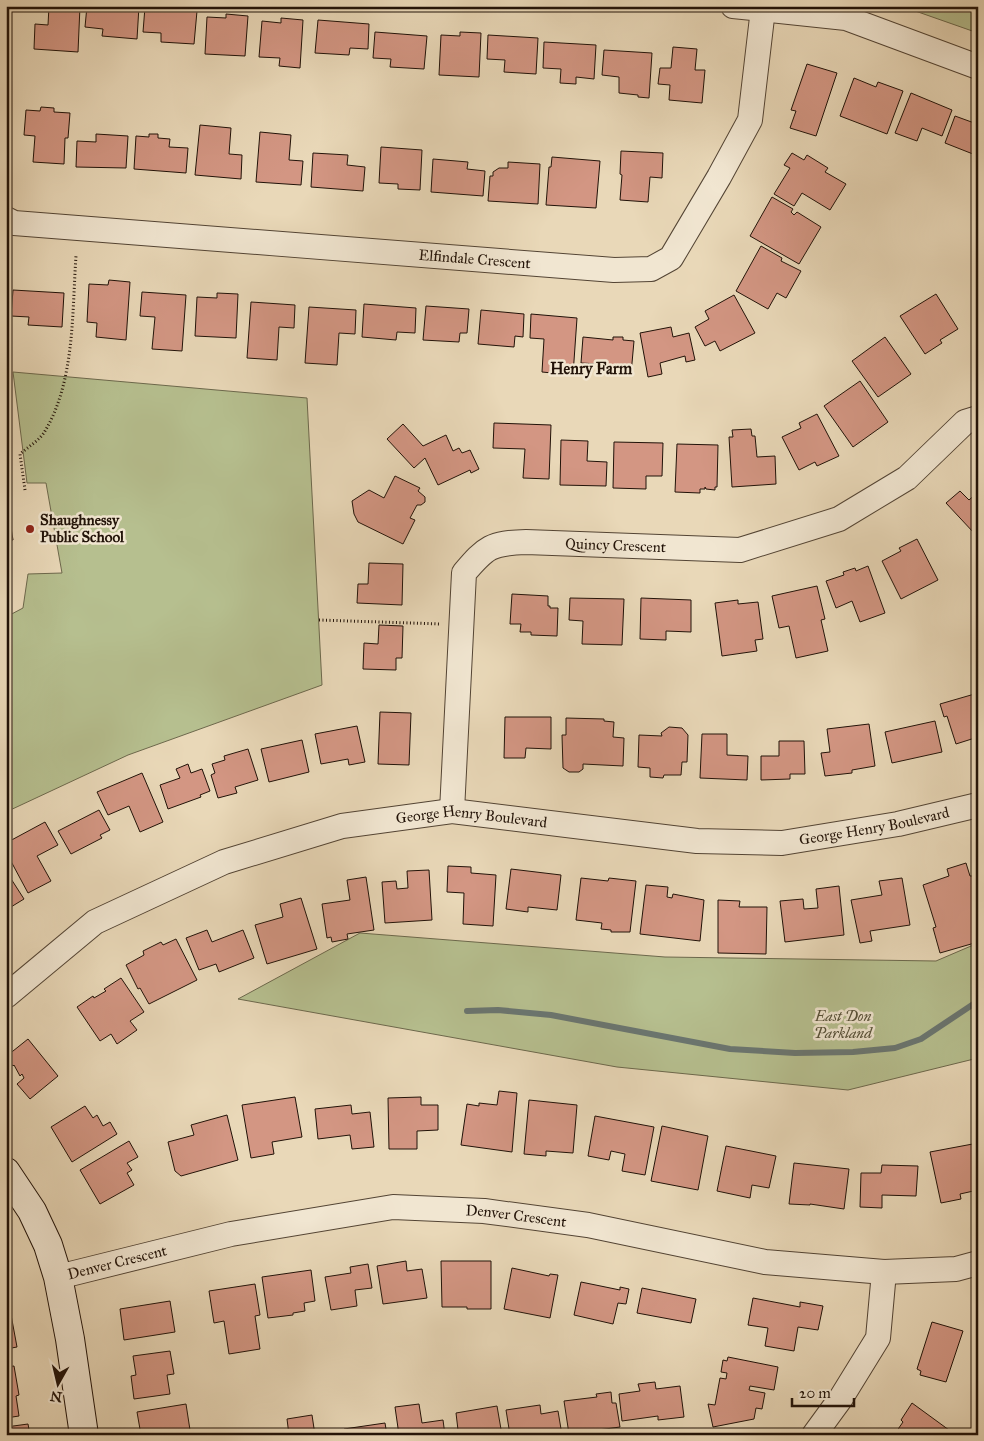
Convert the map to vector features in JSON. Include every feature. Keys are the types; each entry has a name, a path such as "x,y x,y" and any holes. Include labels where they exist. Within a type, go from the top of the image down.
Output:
{"street":[{"path":"733,6 846,18 978,67"},
{"name":"Elfindale Crescent","path":"6,219 14,223 614,270 651,269 671,258 750,120 763,9"},
{"name":"Quincy Crescent","path":"452,811 464,573 482,552 503,542 740,550 839,519 907,478 965,422 978,418"},
{"name":"George Henry Boulevard","path":"6,996 95,922 224,862 342,826 452,811 697,841 782,843 898,824 978,805"},
{"path":"6,1172 32,1211 48,1245 58,1277 84,1435"},
{"name":"Denver Crescent","path":"58,1277 231,1234 393,1206 484,1211 588,1225 765,1262 884,1272 956,1269 978,1263"},
{"path":"814,1435 841,1398 878,1338 884,1272"}],"path":[{"path":"25,490 20,454 44,433 61,398 68,372 76,256"},
{"path":"319,620 461,625"}],"green space":[{"path":"901,6 978,6 978,33"},
{"path":"13,372 307,398 322,685 128,755 6,812 6,617 23,608 28,574 62,573 46,483 27,483"},
{"name":"East Don Parkland","path":"360,933 665,957 936,961 978,943 978,1058 848,1090 617,1067 238,999"}],"building":[{"path":"49,6 80,6 78,52 34,49 35,24 48,25"},
{"path":"87,6 139,6 137,39 102,36 103,29 85,27"},
{"path":"145,7 197,11 194,44 161,42 161,33 143,32"},
{"path":"226,14 248,16 245,56 205,54 207,17 226,18"},
{"path":"281,18 303,20 300,68 279,66 280,58 259,57 262,21 281,23"},
{"path":"318,20 369,24 368,49 350,48 349,55 315,53"},
{"path":"375,32 427,36 424,69 390,67 391,59 373,58"},
{"path":"460,32 481,33 479,77 439,75 441,35 460,36"},
{"path":"488,35 538,38 536,74 504,72 505,60 487,59"},
{"path":"544,42 596,45 594,79 576,77 576,84 560,83 561,69 543,68"},
{"path":"673,47 697,49 695,70 705,70 702,103 669,100 670,85 658,84 660,68 671,68"},
{"path":"604,50 652,53 649,98 619,93 619,77 602,75"},
{"path":"807,64 837,73 816,136 790,128 796,111 791,110"},
{"path":"854,78 876,87 878,82 903,91 887,134 840,116"},
{"path":"911,93 952,110 942,136 922,128 917,141 895,133"},
{"path":"41,107 54,108 54,112 70,113 68,138 65,138 64,164 33,162 35,136 24,135 26,110 40,111"},
{"path":"955,116 978,123 978,156 945,143"},
{"path":"200,125 231,128 229,154 242,155 241,179 195,175"},
{"path":"260,132 291,135 289,160 303,161 301,185 256,182"},
{"path":"96,134 128,136 126,168 76,167 77,141 96,142"},
{"path":"149,134 158,134 158,138 170,139 169,147 188,148 186,173 134,169 136,136 149,137"},
{"path":"381,147 422,150 420,190 398,189 398,184 379,183"},
{"path":"621,151 663,153 662,178 650,177 648,202 620,200"},
{"path":"313,153 348,155 347,165 365,167 363,191 311,187"},
{"path":"792,153 804,160 807,155 828,168 825,172 846,184 830,210 802,193 794,206 774,194 790,168 784,165"},
{"path":"552,157 600,161 596,208 546,205 549,167 551,167"},
{"path":"433,159 468,162 467,169 485,171 483,196 431,192"},
{"path":"508,162 540,164 538,204 488,201 490,176 493,176 493,172 499,168 508,168"},
{"path":"772,197 793,209 791,212 794,215 797,212 821,227 799,264 750,236"},
{"path":"761,246 782,258 781,261 801,271 786,298 777,293 768,309 736,291"},
{"path":"109,280 130,282 126,340 96,337 97,323 87,322 89,284 108,285"},
{"path":"13,290 64,293 62,327 28,325 29,317 11,316"},
{"path":"142,292 186,295 182,351 152,349 155,317 140,316"},
{"path":"217,293 238,294 236,338 195,336 197,297 217,298"},
{"path":"936,294 958,329 940,340 942,343 925,354 900,316"},
{"path":"734,295 755,333 720,351 715,341 705,346 695,327 709,319 705,311"},
{"path":"251,302 295,305 294,328 279,327 277,360 247,358"},
{"path":"364,304 416,308 415,333 397,332 396,340 362,337"},
{"path":"426,306 469,309 467,333 460,333 459,342 423,340"},
{"path":"309,307 356,310 355,334 339,333 337,365 305,363"},
{"path":"481,310 524,314 523,337 515,336 514,347 478,344"},
{"path":"531,314 577,318 573,375 542,372 544,339 530,338"},
{"path":"671,327 673,337 689,333 695,360 686,362 685,356 660,363 662,374 648,377 640,333"},
{"path":"583,337 613,340 613,337 623,337 623,340 634,341 631,374 598,372 599,364 581,363"},
{"path":"885,337 911,374 878,397 852,361"},
{"path":"860,381 888,422 853,447 824,406"},
{"path":"817,414 839,456 817,466 815,462 799,470 782,437 801,428 799,423"},
{"path":"494,423 551,425 549,479 523,478 525,449 493,448"},
{"path":"403,424 423,446 446,435 453,451 459,448 462,453 470,450 479,469 471,473 470,470 438,485 425,458 414,468 387,439"},
{"path":"751,429 752,436 755,436 757,457 775,456 776,484 732,487 729,437 733,437 732,430"},
{"path":"561,440 588,441 587,461 607,462 606,486 560,485"},
{"path":"614,442 663,443 662,476 646,476 646,489 613,488"},
{"path":"677,444 718,445 717,487 715,487 715,490 706,489 705,487 705,489 700,489 700,493 675,492"},
{"path":"395,476 420,488 418,491 425,497 425,502 417,505 410,518 415,520 403,544 358,522 354,514 352,501 369,490 384,498"},
{"path":"960,491 969,500 978,492 978,529 974,533 946,503"},
{"path":"6,497 13,540 6,541"},
{"path":"917,539 938,580 901,599 882,561 901,551 899,548"},
{"path":"369,563 403,564 402,605 357,603 358,584 368,584"},
{"path":"868,566 885,613 860,622 852,601 836,608 826,581 844,575 843,572 855,568 856,571"},
{"path":"817,586 825,619 821,620 828,651 796,658 789,626 779,628 772,596"},
{"path":"512,594 548,596 548,606 550,608 558,608 557,636 531,635 531,632 520,632 521,624 510,624"},
{"path":"570,598 624,599 622,645 582,644 583,621 569,620"},
{"path":"641,598 691,600 691,632 666,631 666,640 640,639"},
{"path":"738,600 738,604 758,602 763,639 755,640 757,651 722,656 715,603"},
{"path":"379,625 403,626 402,658 396,658 396,670 363,669 364,643 378,644"},
{"path":"978,693 978,737 956,744 947,716 944,717 940,704"},
{"path":"380,712 411,713 409,765 378,764"},
{"path":"505,717 551,717 551,749 526,748 525,758 504,758"},
{"path":"566,718 604,719 604,721 614,722 613,737 624,738 623,766 583,764 583,769 579,772 569,772 563,768 562,735 566,735"},
{"path":"935,721 942,752 892,763 885,732"},
{"path":"869,724 875,766 852,770 852,773 825,776 821,753 830,752 827,729"},
{"path":"357,726 365,762 349,765 348,759 321,764 315,734"},
{"path":"669,727 682,728 688,735 687,762 682,762 681,775 664,775 663,778 650,777 650,768 638,767 639,735 662,736 661,733"},
{"path":"702,734 727,734 727,755 748,756 747,780 700,778"},
{"path":"302,740 309,772 269,782 261,749"},
{"path":"779,741 804,741 805,774 790,774 790,779 761,780 761,756 779,756"},
{"path":"248,749 258,780 235,787 237,793 218,798 211,775 215,773 212,764 225,760 224,756"},
{"path":"188,764 191,773 202,769 210,791 200,795 201,797 168,809 160,785 180,778 176,769"},
{"path":"142,773 163,822 140,832 129,806 108,815 97,792"},
{"path":"99,810 110,830 100,835 102,838 71,854 58,831"},
{"path":"45,822 58,845 37,856 51,881 28,893 6,852 6,843"},
{"path":"966,863 978,891 978,942 940,953 933,928 936,927 923,885 949,876 947,869"},
{"path":"448,866 471,867 471,873 496,875 493,926 463,924 464,893 447,892"},
{"path":"511,869 561,875 557,910 528,907 528,912 506,909"},
{"path":"429,870 432,920 385,923 382,882 396,881 397,889 408,888 407,871"},
{"path":"6,871 24,899 6,910"},
{"path":"366,877 374,930 347,934 348,939 332,942 331,937 327,938 322,904 350,900 347,880"},
{"path":"581,878 608,881 609,878 636,881 630,932 611,932 611,930 601,929 602,923 576,920"},
{"path":"902,878 910,925 870,931 872,941 860,943 851,900 882,895 879,881"},
{"path":"646,885 668,887 667,897 672,898 673,894 704,900 700,941 640,934"},
{"path":"839,886 844,935 785,942 780,901 803,899 804,909 818,908 816,889"},
{"path":"301,898 317,949 267,964 255,925 283,917 280,904"},
{"path":"718,900 740,901 739,907 767,907 766,954 718,953"},
{"path":"207,930 212,942 243,930 254,958 219,972 216,964 199,970 186,938"},
{"path":"176,939 197,980 149,1004 140,988 138,989 126,965 144,955 143,951 161,942 163,945"},
{"path":"121,978 144,1012 130,1021 137,1030 117,1044 111,1034 100,1041 77,1007 93,996 94,998 106,991 104,989"},
{"path":"28,1039 58,1076 30,1099 17,1084 24,1078 22,1074 20,1076 14,1065 7,1059 8,1055"},
{"path":"499,1091 517,1093 512,1152 461,1145 467,1104 479,1106 479,1103 497,1105"},
{"path":"295,1097 302,1137 272,1142 274,1154 251,1158 242,1105"},
{"path":"421,1097 421,1105 438,1105 438,1130 417,1131 417,1149 389,1149 388,1098"},
{"path":"529,1100 577,1105 573,1153 546,1151 546,1156 524,1154"},
{"path":"351,1105 352,1114 370,1112 374,1147 352,1149 350,1135 318,1139 315,1109"},
{"path":"85,1106 93,1118 97,1115 103,1126 110,1122 117,1134 72,1162 51,1127"},
{"path":"227,1115 238,1160 181,1176 175,1171 168,1142 194,1135 191,1125"},
{"path":"595,1116 654,1127 645,1175 622,1171 625,1154 611,1151 609,1160 588,1156"},
{"path":"662,1126 708,1136 698,1190 651,1181"},
{"path":"129,1141 138,1157 127,1163 132,1170 127,1173 134,1185 100,1204 80,1170"},
{"path":"978,1143 978,1190 960,1194 961,1199 941,1203 930,1152"},
{"path":"726,1146 776,1156 769,1188 752,1185 750,1198 717,1191"},
{"path":"794,1163 849,1169 844,1209 810,1204 789,1204"},
{"path":"882,1165 918,1166 916,1196 882,1195 882,1208 860,1207 861,1173 881,1173"},
{"path":"406,1261 407,1271 422,1269 427,1298 383,1304 377,1266"},
{"path":"441,1261 491,1261 491,1309 442,1307"},
{"path":"368,1264 372,1288 355,1290 357,1306 331,1310 325,1277 351,1273 350,1267"},
{"path":"512,1268 549,1276 550,1274 558,1275 550,1318 504,1309"},
{"path":"311,1270 315,1301 304,1303 305,1311 293,1313 293,1315 268,1318 262,1277"},
{"path":"581,1282 620,1290 620,1287 629,1289 626,1304 618,1303 613,1324 574,1315"},
{"path":"255,1284 260,1315 255,1316 260,1349 229,1354 224,1321 214,1323 209,1291"},
{"path":"642,1288 696,1299 691,1323 637,1313"},
{"path":"753,1298 800,1307 800,1302 823,1306 818,1330 798,1327 794,1351 765,1346 768,1328 748,1325"},
{"path":"170,1301 175,1332 124,1340 120,1309"},
{"path":"9,1304 17,1347 6,1349 6,1305"},
{"path":"932,1322 963,1331 946,1382 920,1375 921,1371 917,1369"},
{"path":"170,1351 174,1374 167,1375 170,1394 134,1399 131,1376 136,1375 133,1356"},
{"path":"728,1357 778,1367 774,1390 750,1386 749,1390 765,1393 762,1409 756,1408 754,1419 713,1427 708,1404 715,1405 720,1378 726,1379 727,1373 721,1372 723,1360 727,1361"},
{"path":"14,1366 19,1395 16,1396 19,1416 6,1418 6,1367"},
{"path":"655,1382 656,1389 680,1386 684,1417 658,1420 658,1416 622,1421 619,1394 640,1391 638,1384"},
{"path":"611,1392 612,1403 616,1403 620,1427 569,1434 564,1401 597,1397 596,1394"},
{"path":"912,1403 949,1430 945,1435 894,1435"},
{"path":"186,1404 190,1430 169,1433 169,1435 141,1435 137,1412"},
{"path":"419,1404 422,1423 443,1420 445,1435 399,1435 395,1407"},
{"path":"540,1405 541,1414 558,1411 562,1435 510,1435 506,1410"},
{"path":"497,1406 502,1435 453,1435 453,1431 458,1430 456,1413"},
{"path":"312,1415 315,1435 289,1435 287,1419"},
{"path":"385,1423 387,1435 345,1435 344,1429"},
{"path":"28,1424 30,1435 6,1435 6,1427"}],"waterway":[{"path":"467,1011 498,1010 551,1015 730,1049 795,1053 853,1052 895,1048 921,1039 978,1001"}],"place":[{"name":"Shaughnessy Public School","path":"30,529"}],"district":[{"name":"Henry Farm","path":"591,368"}]}
